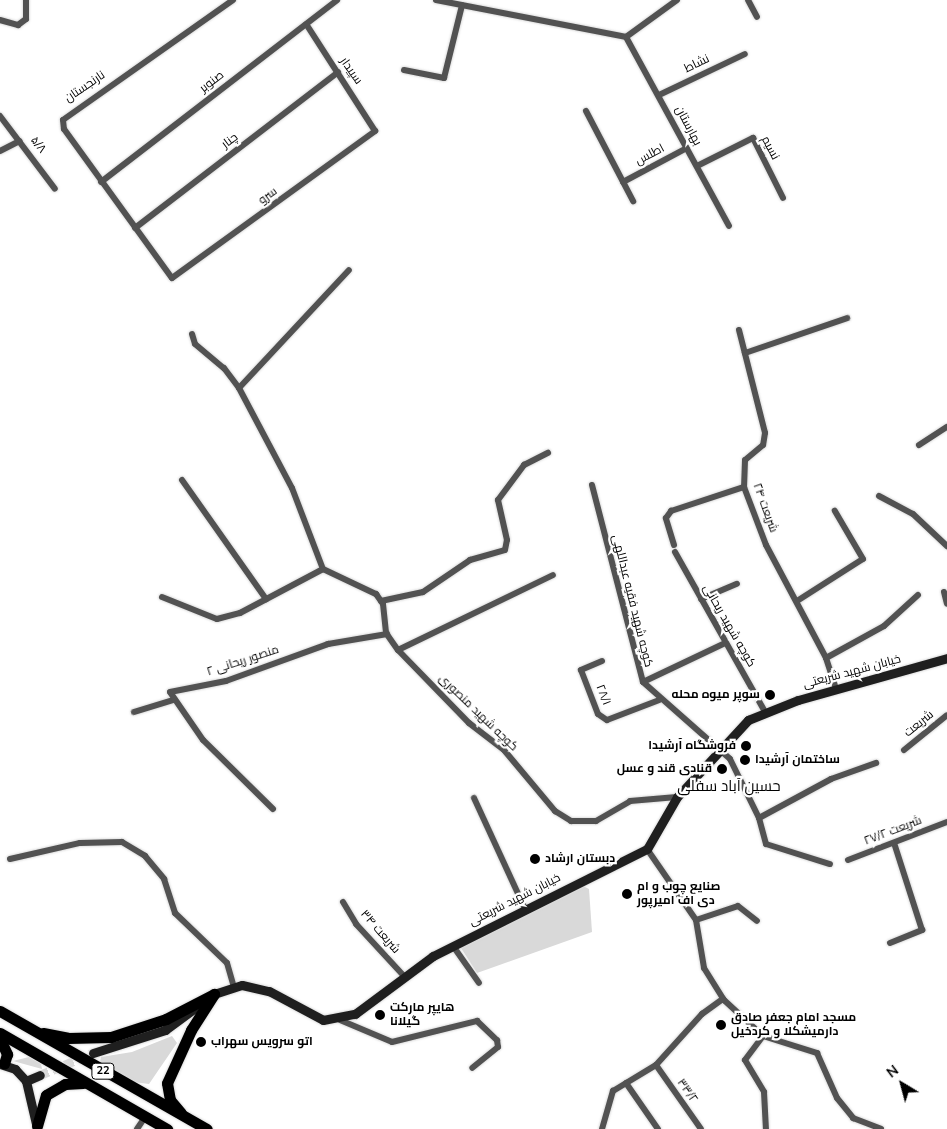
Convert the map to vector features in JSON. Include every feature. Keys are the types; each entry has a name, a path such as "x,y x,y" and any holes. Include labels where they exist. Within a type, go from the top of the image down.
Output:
{"highway":[{"path":"34,1031 68,1038 111,1037 166,1019 214,994"},
{"path":"188,1120 170,1100 167,1083 191,1030 214,994"},
{"name":"22","path":"0,1011 188,1120 207,1129"},
{"name":"22","path":"0,1033 163,1128"},
{"path":"0,1040 7,1054 2,1064"},
{"path":"36,1127 46,1095 65,1084 84,1083"}],"street":[{"path":"0,20 18,25 26,19 26,0"},
{"name":"نارنجستان","path":"172,278 64,129 66,114 233,0"},
{"name":"صنوبر","path":"101,182 337,0"},
{"path":"436,0 626,38 678,0"},
{"path":"748,0 756,17"},
{"path":"404,70 444,78 462,5"},
{"name":"سپیدار","path":"306,24 375,131"},
{"name":"بهارستان","path":"626,38 659,95 729,226"},
{"name":"نشاط","path":"659,95 744,54"},
{"name":"چنار","path":"135,228 338,72"},
{"path":"586,111 633,201"},
{"name":"۵/۸","path":"0,116 55,189"},
{"name":"سرو","path":"172,278 375,131"},
{"name":"نسیم","path":"697,166 753,138 783,198"},
{"path":"0,152 20,141"},
{"name":"اطلس","path":"623,182 687,148"},
{"path":"239,388 349,270"},
{"path":"745,353 847,318"},
{"name":"شریعت ۲۴","path":"739,330 765,433 763,445 745,460 744,487 766,545 826,658 836,690"},
{"path":"192,334 195,344 224,368 239,388 292,488 323,568 365,586 381,601 423,592 470,560 505,550 507,540 498,500 524,465 548,453"},
{"path":"919,445 947,427"},
{"path":"182,480 266,599"},
{"name":"کوچه شهید فقیه عبداللهی","path":"592,485 643,682 659,700 730,759 759,818 770,848 830,864"},
{"name":"کوچه شهید ریحانی","path":"744,487 671,512 666,518 674,548 764,710"},
{"path":"880,496 913,514 947,546"},
{"path":"797,601 863,559 835,512"},
{"path":"162,597 217,619 266,599 323,568"},
{"path":"398,650 553,575"},
{"path":"701,599 737,584"},
{"path":"944,592 947,604"},
{"path":"826,658 884,626 918,595"},
{"name":"کوچه شهید منصوری","path":"381,601 387,634 398,650 470,723 504,750 555,811 571,821 596,821 630,801 677,797"},
{"name":"منصور ریحانی ۲","path":"173,700 170,692 226,681 328,644 387,634"},
{"path":"643,682 725,642"},
{"name":"خیابان شهید شریعتی","path":"340,1020 374,1004 404,976 453,946 647,849 677,797 718,748 764,710 947,658"},
{"name":"۲۸/۱","path":"602,661 582,670 598,714 607,720 659,700"},
{"path":"134,712 173,700 203,740 274,809"},
{"name":"شریعت","path":"904,750 947,715"},
{"path":"759,818 831,779 876,763"},
{"path":"474,798 525,909"},
{"name":"شریعت ۲۷/۲","path":"848,860 947,822"},
{"path":"10,860 80,843 122,842 145,856 164,879 174,914 227,963 234,987"},
{"path":"890,943 922,930 894,843"},
{"path":"647,849 696,920 704,968 723,999 763,1036 817,1053 837,1098 853,1118 881,1129"},
{"name":"شریعت ۳۴","path":"343,902 356,924 404,976"},
{"path":"696,920 738,906 757,921"},
{"path":"453,946 479,983"},
{"path":"93,1053 165,1030 214,994 234,987 255,986 312,1016 340,1020 392,1042 476,1021 497,1040 498,1046 472,1068"},
{"path":"602,1129 606,1105 613,1091 656,1065 702,1014 723,999"},
{"path":"763,1036 745,1060 764,1092 766,1129"},
{"path":"2,1064 26,1081 36,1127"},
{"name":"۳۳/۲","path":"656,1065 701,1129"},
{"path":"26,1081 40,1075"},
{"path":"626,1083 658,1129"},
{"path":"137,1129 145,1117"}],"shaded area":[{"path":"583,886 589,889 592,932 477,973 459,945"},
{"path":"172,1036 177,1043 149,1084 133,1082 100,1062 101,1057 132,1052"},
{"path":"29,1057 41,1064 42,1069 13,1061"}],"tunnel":[{"path":"40,1075 93,1053"}],"place":[{"name":"سوپر میوه محله","path":"770,695"},
{"name":"فروشگاه آرشیدا","path":"746,746"},
{"name":"ساختمان آرشیدا","path":"745,760"},
{"name":"قنادی قند و عسل","path":"722,769"},
{"name":"دبستان ارشاد","path":"535,859"},
{"name":"صنایع چوب و ام دی اف امیرپور","path":"627,894"},
{"name":"هایپر مارکت گیلانا","path":"380,1015"},
{"name":"مسجد امام جعفر صادق دارمیشکلا و کردخیل","path":"721,1025"},
{"name":"اتو سرویس سهراب","path":"201,1042"}],"district":[{"name":"حسین آباد سفلی","path":"729,787"}]}
